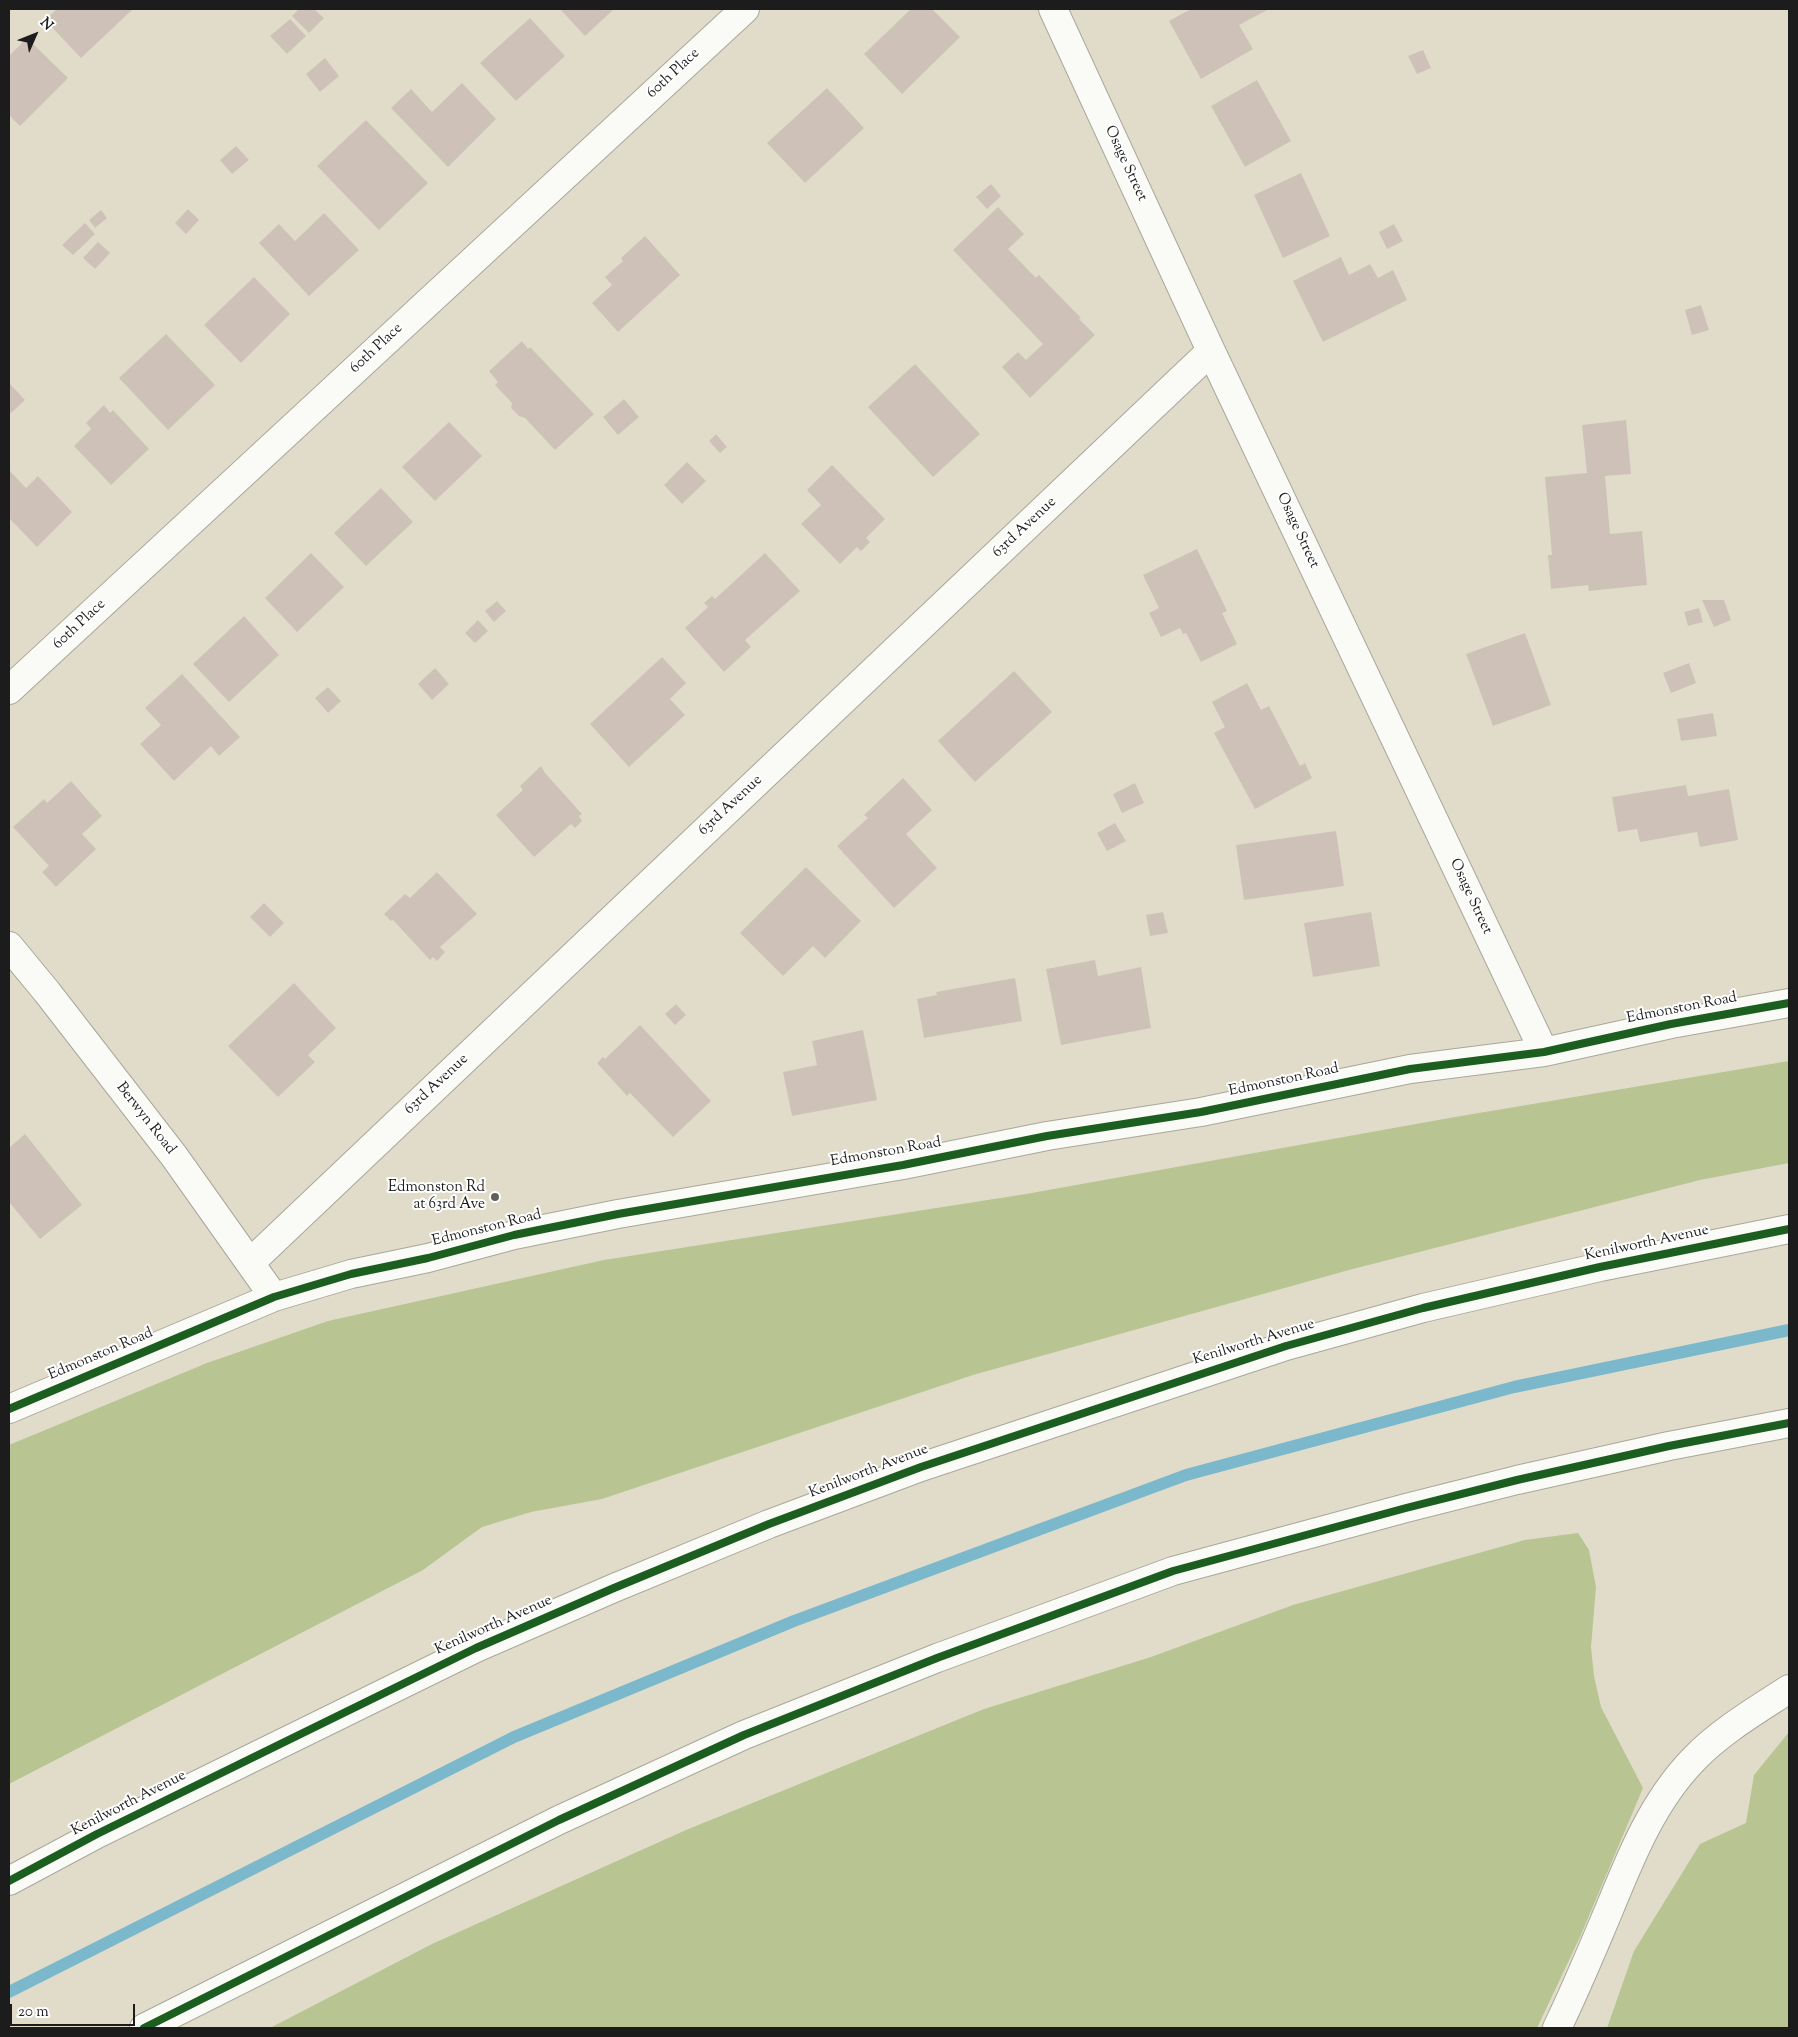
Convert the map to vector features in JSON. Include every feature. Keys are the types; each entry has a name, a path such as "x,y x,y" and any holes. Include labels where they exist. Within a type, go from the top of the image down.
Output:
{"street":[{"name":"60th Place","path":"9,690 745,9"},
{"name":"Osage Street","path":"1053,9 1211,351 1544,1052"},
{"name":"63rd Avenue","path":"251,1262 1211,351"},
{"name":"Berwyn Road","path":"9,946 174,1156 274,1297"},
{"name":"Edmonston Road","path":"9,1409 274,1297 351,1274 428,1258 514,1235 618,1214 903,1165 1047,1136 1201,1112 1410,1069 1544,1052 1671,1024 1789,1003"},
{"name":"Kenilworth Avenue","path":"9,1881 114,1826 476,1648 769,1524 921,1466 1286,1346 1423,1308 1600,1267 1789,1229"},
{"path":"144,2028 559,1820 744,1735 937,1658 1172,1571 1517,1480 1670,1446 1789,1423"},
{"path":"1557,2028 1577,1988 1637,1841 1676,1779 1695,1757 1737,1723 1789,1689"}],"green space":[{"path":"1789,1061 1789,1163 1700,1180 1349,1270 973,1375 602,1499 531,1512 482,1527 423,1570 9,1784 9,1445 207,1363 328,1321 604,1260 1026,1194 1455,1117"},
{"path":"1578,1533 1589,1550 1596,1587 1591,1647 1594,1676 1601,1707 1643,1788 1580,1937 1537,2028 270,2028 432,1944 686,1830 984,1709 1151,1657 1293,1605 1525,1540"},
{"path":"1789,1732 1789,2028 1607,2028 1634,1951 1700,1844 1746,1823 1754,1775"}],"building":[{"path":"57,9 132,10 81,58 45,20"},
{"path":"299,9 314,9 324,18 309,33 292,16"},
{"path":"560,9 614,9 585,36"},
{"path":"911,9 932,9 960,37 902,94 864,54"},
{"path":"1191,9 1269,9 1239,25 1253,49 1201,79 1169,21"},
{"path":"530,18 565,56 516,101 480,63"},
{"path":"290,19 306,36 287,54 270,36"},
{"path":"27,38 68,78 20,126 9,115 9,56"},
{"path":"1423,50 1431,68 1417,74 1408,56"},
{"path":"325,58 339,76 320,92 306,74"},
{"path":"1257,80 1291,141 1245,167 1211,106"},
{"path":"462,83 496,119 448,167 391,108 411,89 432,112"},
{"path":"827,88 864,128 805,183 767,143"},
{"path":"366,120 428,183 379,230 317,166"},
{"path":"236,146 249,160 232,174 220,160"},
{"path":"1301,173 1330,236 1283,258 1254,195"},
{"path":"991,184 1001,196 987,209 976,197"},
{"path":"998,207 1024,234 1008,249 1036,278 1039,275 1095,335 1030,398 1002,367 1018,352 1026,360 1043,344 953,250"},
{"path":"188,209 199,220 186,234 175,223"},
{"path":"101,210 107,218 95,228 89,220"},
{"path":"324,213 359,250 309,296 259,243 279,224 295,241"},
{"path":"85,223 95,234 73,255 62,245"},
{"path":"1394,224 1403,241 1387,249 1379,232"},
{"path":"645,236 680,275 618,332 592,303 612,285 605,277 623,261 621,258"},
{"path":"98,242 110,253 95,269 83,258"},
{"path":"1341,257 1349,275 1370,264 1378,278 1393,270 1407,300 1323,342 1293,281"},
{"path":"254,277 290,314 241,363 204,325"},
{"path":"1701,305 1709,330 1692,335 1685,310"},
{"path":"166,334 215,385 168,430 119,378"},
{"path":"522,341 594,414 555,450 525,418 519,416 511,408 512,403 495,385 498,382 489,371"},
{"path":"915,364 980,434 933,477 868,407"},
{"path":"9,383 25,400 11,413 9,411"},
{"path":"624,399 639,417 618,435 603,417"},
{"path":"104,405 110,413 113,410 149,449 111,485 74,446 91,429 86,423"},
{"path":"1626,420 1631,474 1605,476 1610,534 1642,531 1647,585 1589,591 1588,585 1551,589 1548,555 1552,555 1545,477 1587,473 1582,425"},
{"path":"449,422 482,456 435,501 402,467"},
{"path":"716,434 727,447 720,453 709,441"},
{"path":"687,462 706,481 682,504 664,485"},
{"path":"832,465 885,519 866,538 870,542 861,551 857,547 840,564 801,524 821,505 807,490"},
{"path":"9,470 26,488 38,476 72,512 37,547 9,518"},
{"path":"381,488 413,522 366,566 334,533"},
{"path":"1197,549 1227,611 1222,613 1237,644 1201,662 1186,633 1183,634 1180,628 1161,637 1149,613 1159,608 1143,575"},
{"path":"311,553 344,587 297,632 265,598"},
{"path":"765,553 800,591 745,640 751,647 724,672 685,628 708,607 704,603 712,596 715,599"},
{"path":"1702,600 1724,600 1731,620 1714,627"},
{"path":"497,601 506,611 494,622 485,611"},
{"path":"1699,608 1703,622 1688,626 1684,612"},
{"path":"244,616 279,655 229,702 193,664"},
{"path":"478,620 488,631 475,643 465,633"},
{"path":"1525,633 1551,705 1493,726 1466,654"},
{"path":"662,657 686,683 670,699 685,715 629,767 590,724"},
{"path":"1689,663 1696,683 1671,693 1663,673"},
{"path":"435,668 449,684 432,700 418,684"},
{"path":"1014,671 1052,712 975,782 938,741"},
{"path":"182,674 240,737 219,756 211,746 174,781 140,744 161,725 145,708"},
{"path":"1247,683 1261,710 1269,706 1300,766 1305,763 1312,778 1255,809 1214,733 1225,727 1212,702"},
{"path":"328,687 341,701 328,713 315,698"},
{"path":"1713,713 1717,736 1681,741 1677,719"},
{"path":"541,766 545,773 582,814 579,816 582,821 575,828 571,824 534,857 496,815 523,790 520,786"},
{"path":"903,778 932,810 906,834 937,868 894,908 837,846 868,818 864,815"},
{"path":"71,781 102,816 82,834 96,849 56,887 42,872 49,866 13,827 44,799 47,803"},
{"path":"1135,783 1144,803 1122,813 1113,794"},
{"path":"1686,785 1688,796 1729,789 1738,840 1700,847 1697,832 1640,842 1637,829 1618,832 1612,797"},
{"path":"1115,823 1126,841 1107,851 1097,833"},
{"path":"1336,831 1344,886 1244,900 1236,845"},
{"path":"806,867 861,921 825,958 813,946 783,976 740,933"},
{"path":"437,872 477,914 440,947 445,952 437,961 433,957 430,960 393,920 391,921 384,914 405,894 410,898"},
{"path":"264,903 284,923 270,937 250,917"},
{"path":"1163,912 1168,933 1150,936 1146,915"},
{"path":"1371,912 1380,966 1313,977 1304,923"},
{"path":"1095,960 1098,976 1141,967 1151,1028 1061,1045 1046,969"},
{"path":"1015,978 1022,1021 924,1038 917,999 937,995 936,992"},
{"path":"294,983 336,1028 308,1055 315,1062 278,1097 228,1046"},
{"path":"676,1004 686,1015 675,1025 665,1014"},
{"path":"640,1025 711,1101 673,1137 630,1093 627,1096 597,1063 603,1057 605,1059"},
{"path":"863,1030 877,1100 792,1116 783,1072 817,1065 812,1041"},
{"path":"25,1134 82,1205 40,1239 9,1202 9,1148"}],"waterway":[{"path":"9,1992 514,1737 794,1621 1186,1475 1514,1387 1789,1330"}],"cycle path":[{"path":"9,1409 274,1297 351,1274 428,1258 514,1235 618,1214 903,1165 1047,1136 1201,1112 1410,1069 1544,1052 1671,1024 1789,1003"},
{"path":"9,1881 97,1834 476,1648 769,1524 921,1467 1286,1346 1423,1308 1600,1267 1789,1229"},
{"path":"144,2028 559,1820 744,1735 937,1658 1173,1571 1517,1480 1669,1446 1789,1423"}],"place":[{"name":"Edmonston Rd at 63rd Ave","path":"495,1197"}]}
